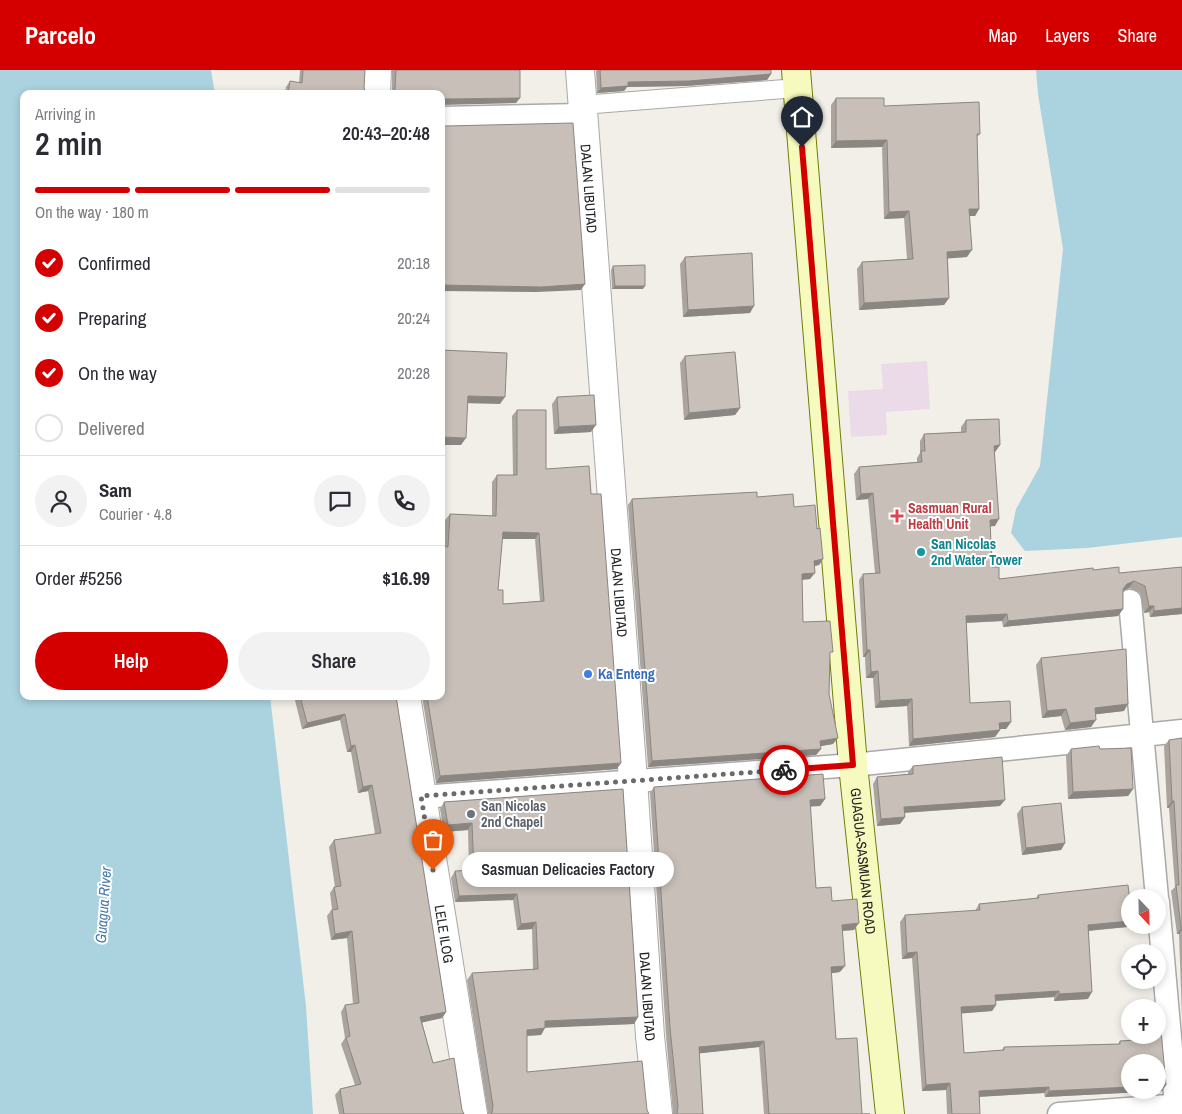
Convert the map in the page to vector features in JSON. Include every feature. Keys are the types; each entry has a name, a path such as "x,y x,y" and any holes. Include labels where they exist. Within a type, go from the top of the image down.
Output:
{"main road":[{"name":"GUAGUA-SASMUAN ROAD","path":"797,79 853,765 890,1114"}],"street":[{"path":"376,90 377,70"},
{"name":"DALAN LIBUTAD","path":"580,70 633,780 650,1036 658,1114"},
{"path":"445,118 582,110 797,79"},
{"path":"1130,601 1156,889"},
{"name":"LELE ILOG","path":"407,700 473,1114"},
{"path":"421,796 853,765 1182,731"},
{"path":"1060,1114 1179,1105 1161,934"}],"shaded area":[{"path":"927,361 930,409 886,412 887,435 851,437 848,391 883,389 881,364"}],"water":[{"name":"Guagua River","path":"0,70 211,70 214,90 20,90 20,700 270,700 306,1006 313,1114 0,1114"},
{"path":"1036,70 1182,70 1182,537 1087,548 1025,551 1011,533 1016,509 1040,466 1063,249 1038,94"}],"building":[{"path":"303,70 365,70 365,90 289,90 290,81 302,83"},
{"path":"396,70 520,70 520,98 445,99 445,90 395,89"},
{"path":"600,70 771,70 771,74 689,81 628,82 628,86 601,88"},
{"path":"836,98 884,98 884,106 979,102 980,134 977,134 979,209 969,209 972,250 947,252 949,298 864,303 862,262 913,259 909,211 889,212 887,140 836,141"},
{"path":"573,123 585,284 541,287 445,285 445,126"},
{"path":"752,253 754,306 688,310 685,257"},
{"path":"645,265 645,286 615,286 613,266"},
{"path":"445,350 507,353 505,397 468,396 466,438 445,437"},
{"path":"735,352 740,408 689,413 685,356"},
{"path":"594,395 596,425 559,427 557,397"},
{"path":"517,410 546,410 546,469 589,466 591,494 601,494 621,763 440,776 428,700 445,700 445,547 448,547 450,514 496,516 497,475 517,475","holes":["503,532 539,533 544,601 503,604 503,590 498,590"]},
{"path":"999,419 1000,445 994,446 999,519 990,520 992,567 999,567 999,579 1093,568 1093,570 1119,567 1119,573 1182,567 1182,608 1154,611 1154,606 1149,606 1145,586 1134,581 1127,584 1123,589 1123,609 1008,621 1007,614 966,616 970,703 1010,701 1011,722 999,723 1000,730 913,739 912,699 880,701 878,671 871,672 870,650 867,650 863,574 880,573 873,493 861,494 859,467 922,462 921,451 925,451 924,434 966,432 966,420"},
{"path":"757,492 757,497 793,494 794,507 815,505 817,529 820,528 823,559 814,561 815,573 802,574 803,622 830,621 833,652 830,652 829,694 838,738 820,741 821,749 652,761 632,499"},
{"path":"1126,649 1128,704 1095,708 1096,720 1070,723 1066,709 1047,711 1041,658"},
{"path":"301,700 397,700 446,1012 420,1017 433,1063 454,1058 464,1114 344,1114 340,1089 361,1084 346,1038 350,1036 345,1005 359,1003 352,931 335,934 332,910 338,909 334,887 341,886 334,840 381,833 372,785 363,787 355,745 351,746 345,714 307,723"},
{"path":"1182,738 1181,928 1176,885 1179,885 1169,740"},
{"path":"1099,746 1100,749 1131,748 1133,789 1073,792 1071,749"},
{"path":"1002,757 1005,800 904,807 905,817 881,819 877,777 913,774 913,766"},
{"path":"823,774 825,799 810,800 816,888 831,887 832,901 857,899 859,923 842,925 845,966 831,967 836,1039 857,1038 862,1114 769,1114 764,1041 699,1047 703,1114 677,1114 678,1106 670,1028 654,787"},
{"path":"623,789 638,1017 545,1021 545,1028 527,1030 527,1072 642,1061 649,1114 491,1114 493,1106 472,973 538,969 536,922 521,924 517,894 459,896 455,871 474,870 472,823 448,825 444,802"},
{"path":"1061,803 1065,843 1026,848 1022,807"},
{"path":"1128,885 1128,889 1121,889 1121,922 1088,925 1092,992 1059,994 1059,991 995,995 996,1005 961,1007 964,1053 1004,1050 1004,1047 1120,1044 1121,1041 1121,1044 1162,1044 1163,1054 1121,1054 1121,1087 1049,1091 1049,1087 979,1091 980,1114 952,1114 950,1083 926,1085 917,952 907,953 905,915 980,910 979,904 1039,898 1038,895"}],"way so far":[{"path":"433,870 421,796 784,770"}],"place":[{"name":"Sasmuan Rural Health Unit","path":"897,516"},
{"name":"San Nicolas 2nd Water Tower","path":"921,552"},
{"name":"Ka Enteng","path":"588,674"},
{"name":"San Nicolas 2nd Chapel","path":"471,814"},
{"name":"Sasmuan Delicacies Factory","path":"433,870"}],"route":[{"path":"784,770 853,765 802,147"}]}
